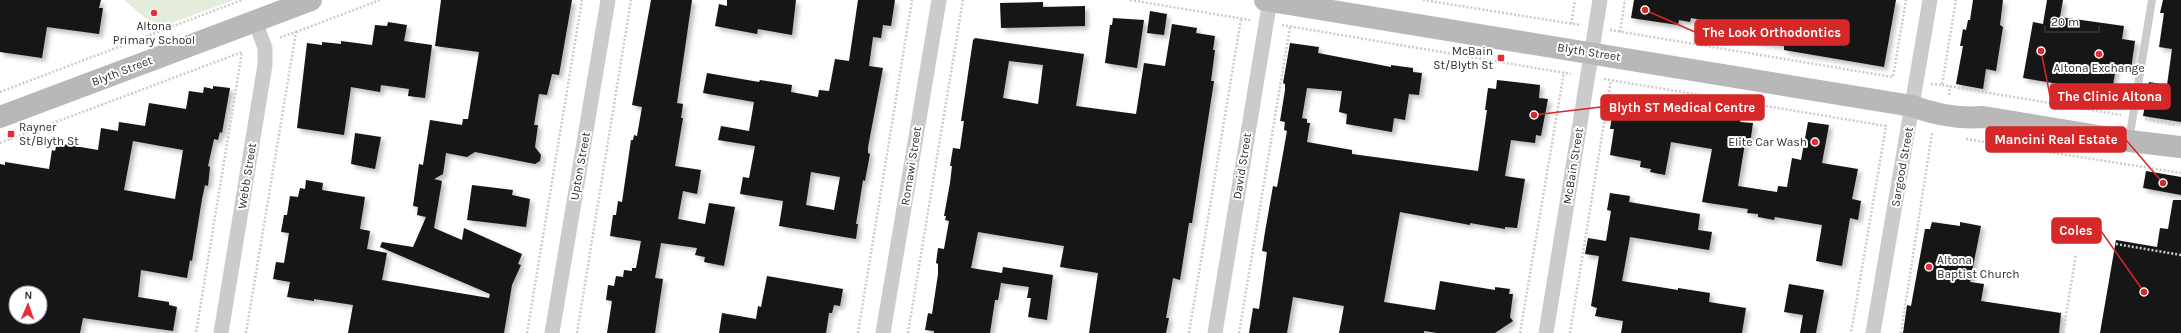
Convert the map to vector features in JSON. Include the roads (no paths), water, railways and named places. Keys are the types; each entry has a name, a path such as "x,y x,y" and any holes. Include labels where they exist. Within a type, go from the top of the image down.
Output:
{"street":[{"name":"Blyth Street","path":"0,117 311,0"},
{"name":"Upton Street","path":"552,333 608,0"},
{"name":"Romawi Street","path":"883,333 939,0"},
{"name":"Blyth Street","path":"1268,0 1592,52 1912,106 1936,102 1963,106 1983,117 2177,149"},
{"name":"David Street","path":"1215,333 1268,0"},
{"name":"McBain Street","path":"1546,333 1600,0"},
{"name":"Sargood Street","path":"1874,333 1930,0"},
{"name":"Webb Street","path":"221,333 265,65 263,43 255,21"}],"lane":[{"path":"2129,141 2152,0"}],"place":[{"name":"The Look Orthodontics","path":"1645,10"},
{"name":"Altona Primary School","path":"154,13"},
{"name":"The Clinic Altona","path":"2041,51"},
{"name":"Altona Exchange","path":"2099,54"},
{"name":"McBain St/Blyth St","path":"1501,58"},
{"name":"Blyth ST Medical Centre","path":"1534,115"},
{"name":"Rayner St/Blyth St","path":"11,134"},
{"name":"Elite Car Wash","path":"1815,142"},
{"name":"Mancini Real Estate","path":"2163,183"},
{"name":"Altona Baptist Church","path":"1929,267"},
{"name":"Coles","path":"2144,292"}]}
